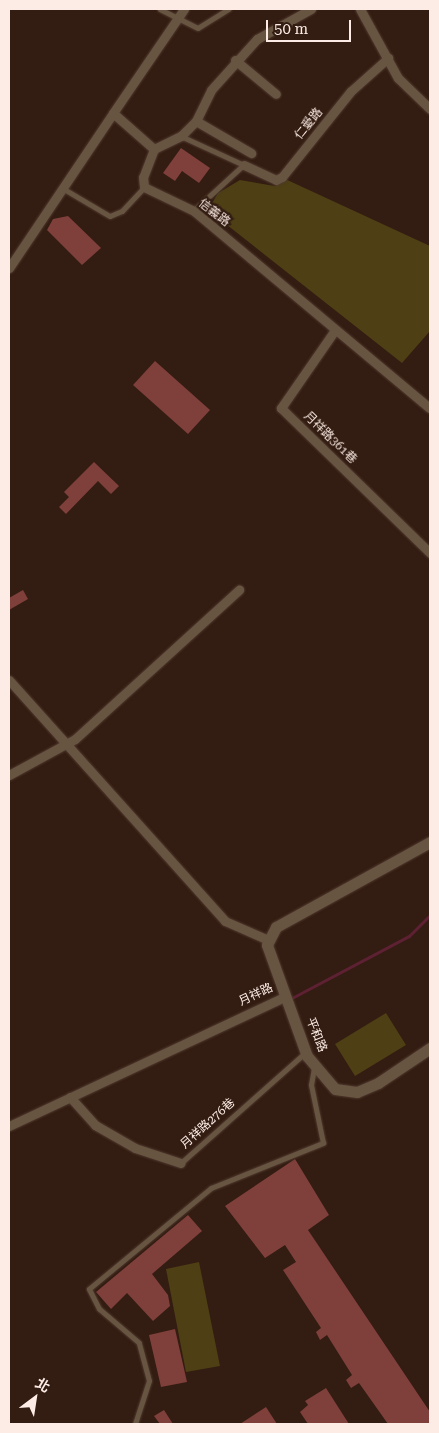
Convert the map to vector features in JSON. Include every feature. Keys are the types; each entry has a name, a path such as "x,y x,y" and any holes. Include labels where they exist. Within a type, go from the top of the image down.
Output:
{"street":[{"path":"9,268 184,9"},
{"path":"144,187 143,177 154,149 181,136 196,121 211,90 235,60 257,39 311,9"},
{"path":"360,9 409,92 430,109"},
{"name":"仁愛路","path":"244,165 276,180 282,177 352,91 388,58"},
{"path":"235,60 276,94"},
{"path":"113,113 154,149"},
{"path":"196,121 251,153"},
{"name":"信義路","path":"144,187 194,211 430,408"},
{"name":"月祥路361巷","path":"335,330 281,408 430,553"},
{"path":"9,775 66,744 239,590"},
{"path":"9,680 225,921 268,940 276,927 292,916 430,842"},
{"name":"月祥路","path":"9,1126 72,1099 287,999 268,950 268,940"},
{"name":"平和路","path":"287,999 306,1052 335,1089 357,1092 378,1083 430,1048"},
{"name":"月祥路276巷","path":"72,1099 95,1124 127,1143 181,1164"}],"lane":[{"path":"160,9 177,20 198,28 228,9"},
{"name":"仁愛路","path":"181,136 244,165"},
{"path":"194,211 244,165"},
{"path":"64,189 110,216 122,211 144,187"},
{"name":"月祥路276巷","path":"181,1164 306,1052"},
{"path":"135,1424 149,1381 139,1343 99,1309 89,1289 211,1188 323,1144 311,1085 315,1065"}],"shaded area":[{"path":"283,178 430,246 430,331 402,363 208,210 218,193 240,180 275,186"},
{"path":"386,1013 406,1045 355,1076 335,1044"},
{"path":"199,1262 220,1366 186,1372 166,1269"}],"building":[{"path":"181,148 210,168 199,183 182,171 175,181 163,173"},
{"path":"68,216 101,248 82,265 47,230 53,219"},
{"path":"155,361 210,410 188,434 133,385"},
{"path":"94,462 119,486 111,494 98,481 66,514 59,507 69,497 64,492"},
{"path":"23,590 28,599 9,610 9,598"},
{"path":"295,1159 329,1215 308,1230 430,1412 430,1424 388,1424 359,1383 351,1388 346,1380 352,1375 327,1335 320,1340 316,1332 321,1328 283,1270 296,1262 285,1245 265,1258 225,1206"},
{"path":"188,1215 202,1231 152,1274 168,1295 170,1306 153,1321 127,1293 111,1309 96,1292"},
{"path":"175,1329 187,1382 161,1387 149,1335"},
{"path":"326,1388 349,1424 308,1424 300,1412 308,1405 305,1401"},
{"path":"266,1407 277,1424 240,1424"},
{"path":"164,1410 173,1424 160,1424 154,1416"}],"waterway":[{"path":"288,1000 409,936 430,915"}]}
